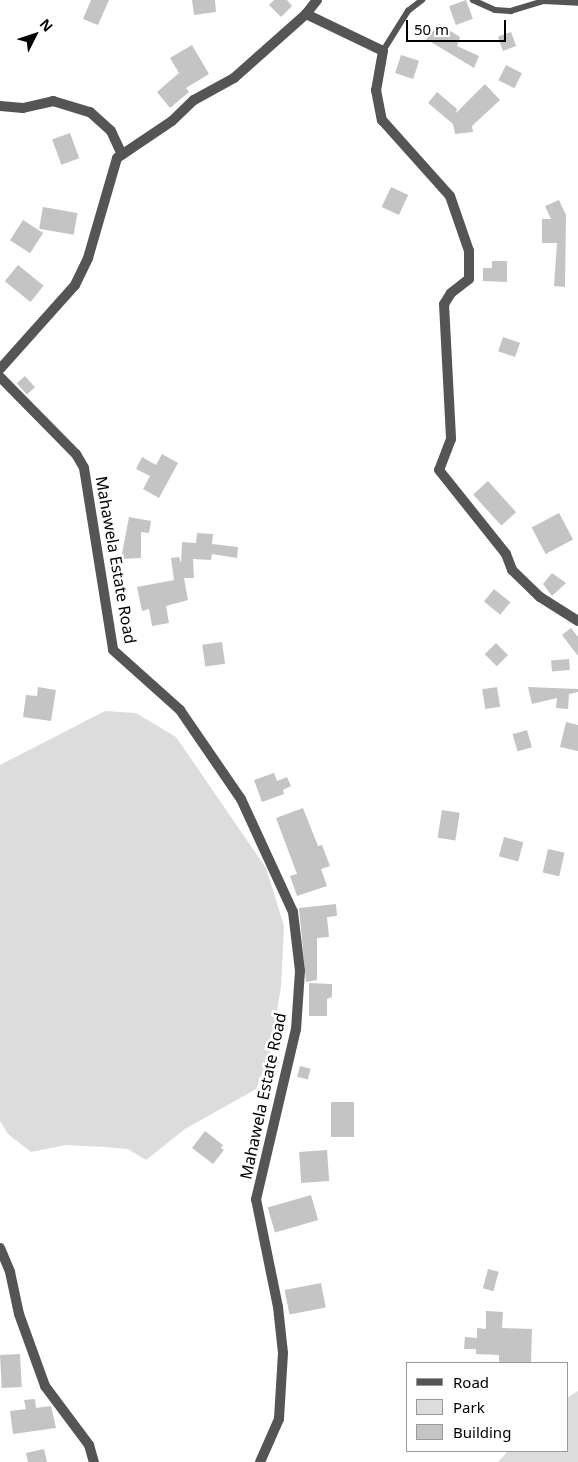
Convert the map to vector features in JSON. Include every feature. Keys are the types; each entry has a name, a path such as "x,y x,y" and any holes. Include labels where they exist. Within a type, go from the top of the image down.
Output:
{"street":[{"path":"0,369 75,284 88,258 117,158 172,121 194,100 234,78 306,14 317,0"},
{"path":"306,14 383,51 376,90 382,120 450,196 469,251 469,279 451,293 444,304 452,439 439,470 506,554 512,570 540,597 578,621"},
{"path":"0,106 22,108 52,101 90,112 111,131 122,155"},
{"name":"Mahawela Estate Road","path":"0,377 76,454 84,468 113,650 180,710 241,799 293,912 300,971 296,1029 256,1199 278,1307 283,1353 279,1419 260,1462"},
{"path":"0,1248 10,1272 19,1314 45,1386 89,1445 94,1462"}],"lane":[{"path":"383,51 408,11 422,0"},
{"path":"472,0 495,10 511,11 544,1 578,3"}],"green space":[{"path":"105,711 136,713 176,737 266,868 284,926 281,987 270,1053 256,1089 185,1129 146,1160 128,1149 105,1147 66,1145 31,1152 8,1134 0,1121 0,765"},
{"path":"578,1391 578,1462 498,1462 507,1452 568,1452 568,1397"}],"building":[{"path":"91,0 109,0 98,25 83,19"},
{"path":"192,0 215,0 216,12 194,15"},
{"path":"274,0 287,0 292,6 281,17 269,5"},
{"path":"466,0 473,19 456,25 449,6"},
{"path":"439,24 460,37 457,46 479,56 474,68 426,39"},
{"path":"511,32 516,46 503,51 498,37"},
{"path":"192,45 209,74 186,88 189,92 170,108 157,92 179,73 170,58"},
{"path":"401,55 419,61 413,79 395,73"},
{"path":"506,65 522,73 514,88 498,80"},
{"path":"485,84 500,100 472,126 473,132 455,134 453,124 428,103 437,92 457,109 456,113"},
{"path":"70,133 79,158 61,165 52,139"},
{"path":"391,187 408,195 399,215 382,207"},
{"path":"559,200 566,215 565,287 554,286 557,243 542,243 542,219 551,219 545,206"},
{"path":"43,207 77,213 74,235 39,229"},
{"path":"23,220 43,233 30,253 10,240"},
{"path":"492,261 507,261 507,282 483,281 483,268 492,268"},
{"path":"18,265 44,286 30,302 5,281"},
{"path":"503,337 520,343 515,357 498,351"},
{"path":"25,376 35,387 27,395 17,383"},
{"path":"162,454 178,463 159,498 143,489 150,476 136,469 142,457 156,465"},
{"path":"488,481 516,512 501,526 473,494"},
{"path":"559,513 573,539 546,554 532,528"},
{"path":"129,517 151,521 149,533 141,532 141,558 121,559"},
{"path":"197,533 213,534 212,544 238,547 237,558 212,554 211,560 193,559 194,578 184,578 188,600 166,606 169,623 152,626 149,609 142,611 137,587 174,580 171,558 179,557 181,563 182,542 196,543"},
{"path":"552,573 566,583 552,596 543,584"},
{"path":"494,589 510,602 500,615 484,601"},
{"path":"571,628 578,637 578,656 562,635"},
{"path":"222,642 225,664 205,667 202,645"},
{"path":"496,643 508,655 497,666 485,654"},
{"path":"569,659 570,670 552,672 551,661"},
{"path":"38,687 56,690 51,721 23,717 26,695 37,696"},
{"path":"497,687 500,707 485,709 482,689"},
{"path":"528,687 578,689 578,692 569,694 568,709 556,708 557,698 532,704"},
{"path":"566,722 578,725 578,751 560,747"},
{"path":"527,730 532,747 518,751 513,734"},
{"path":"274,773 277,781 287,777 291,786 283,790 284,794 262,802 254,780"},
{"path":"303,808 318,846 322,845 330,866 321,869 327,886 297,896 290,876 297,874 276,818"},
{"path":"442,810 460,813 455,840 438,838"},
{"path":"504,837 523,842 518,861 499,856"},
{"path":"548,849 565,853 559,876 543,872"},
{"path":"336,904 337,916 327,917 329,937 317,938 317,980 306,982 299,908"},
{"path":"309,983 332,984 332,997 327,999 327,1016 309,1016"},
{"path":"300,1066 311,1069 308,1079 297,1077"},
{"path":"331,1102 354,1102 354,1137 331,1137"},
{"path":"205,1131 223,1145 221,1148 224,1150 213,1164 192,1148"},
{"path":"327,1150 329,1181 301,1183 299,1152"},
{"path":"311,1195 318,1220 275,1232 268,1207"},
{"path":"488,1269 499,1272 493,1291 483,1288"},
{"path":"321,1283 326,1308 289,1315 285,1290"},
{"path":"486,1311 503,1312 502,1328 532,1329 531,1362 499,1362 499,1355 476,1354 476,1349 464,1349 465,1337 477,1338 477,1328 486,1329"},
{"path":"20,1354 22,1387 2,1388 0,1355"},
{"path":"35,1399 36,1408 51,1406 56,1428 13,1434 10,1411 26,1409 24,1400"},
{"path":"44,1449 47,1462 28,1462 26,1453"}]}
